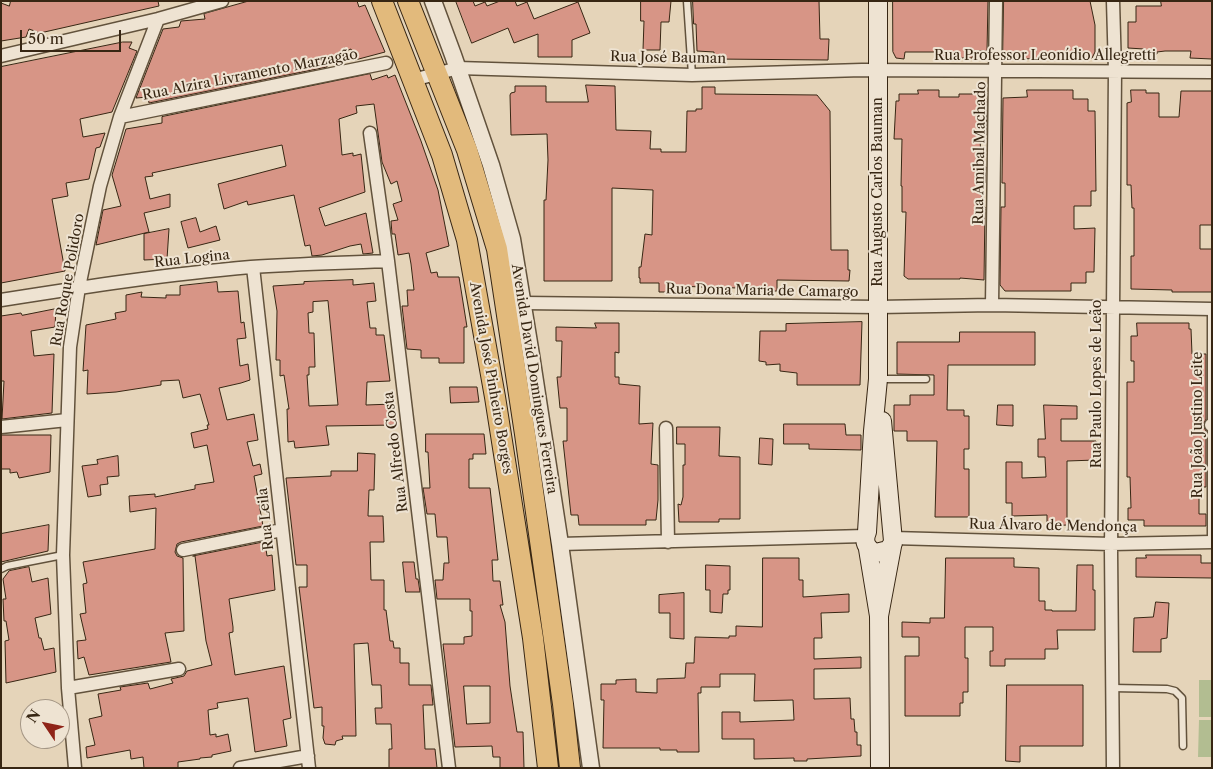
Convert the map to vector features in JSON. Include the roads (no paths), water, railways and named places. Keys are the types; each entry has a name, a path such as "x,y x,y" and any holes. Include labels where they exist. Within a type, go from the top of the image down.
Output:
{"main road":[{"name":"Avenida José Pinheiro Borges","path":"382,1 442,155 467,240 495,397 532,638 548,768"},
{"name":"Rua Augusto Carlos Bauman","path":"878,1 878,381 893,539 879,616"},
{"name":"Avenida José Pinheiro Borges","path":"410,3 467,150 497,249 527,443 570,768"},
{"name":"Rua Augusto Carlos Bauman","path":"878,381 873,431 867,539 879,616 880,768"},
{"path":"874,526 884,526 888,528 893,539 888,550 884,553 876,553 867,539 874,526"}],"street":[{"path":"1,56 158,19 222,1"},
{"name":"Avenida David Domingues Ferreira","path":"433,1 491,165 512,239 560,544 591,768"},
{"name":"Rua Amibal Machado","path":"992,305 996,1"},
{"name":"Rua Paulo Lopes de Leão","path":"1112,768 1111,544 1115,71 1113,1"},
{"name":"Rua Roque Polidoro","path":"75,768 68,688 63,555 70,347 78,288 100,186 120,117 158,19"},
{"name":"Rua Alzira Livramento Marzagão","path":"120,117 386,63"},
{"path":"413,80 458,68"},
{"name":"Rua José Bauman","path":"458,68 692,75 878,70"},
{"name":"Rua Professor Leonídio Allegretti","path":"878,70 1212,72"},
{"name":"Rua Alfredo Costa","path":"370,133 388,261 449,768"},
{"name":"Rua Logina","path":"1,300 193,273 254,267 388,261"},
{"name":"Rua Leila","path":"254,267 308,762"},
{"name":"Rua Dona Maria de Camargo","path":"523,303 878,307 992,305 1211,309"},
{"path":"1,427 67,420"},
{"path":"666,428 668,542"},
{"path":"183,550 282,530"},
{"path":"560,544 867,539"},
{"name":"Rua Álvaro de Mendonça","path":"893,539 1111,544 1211,542"},
{"path":"68,688 179,669"},
{"path":"240,768 308,762"}],"lane":[{"path":"687,1 692,75"},
{"name":"Rua João Justino Leite","path":"1211,309 1211,542"},
{"path":"878,381 926,379"},
{"path":"1,569 7,566 63,555"},
{"path":"1112,688 1167,689 1175,691 1182,698 1183,746"}]}
